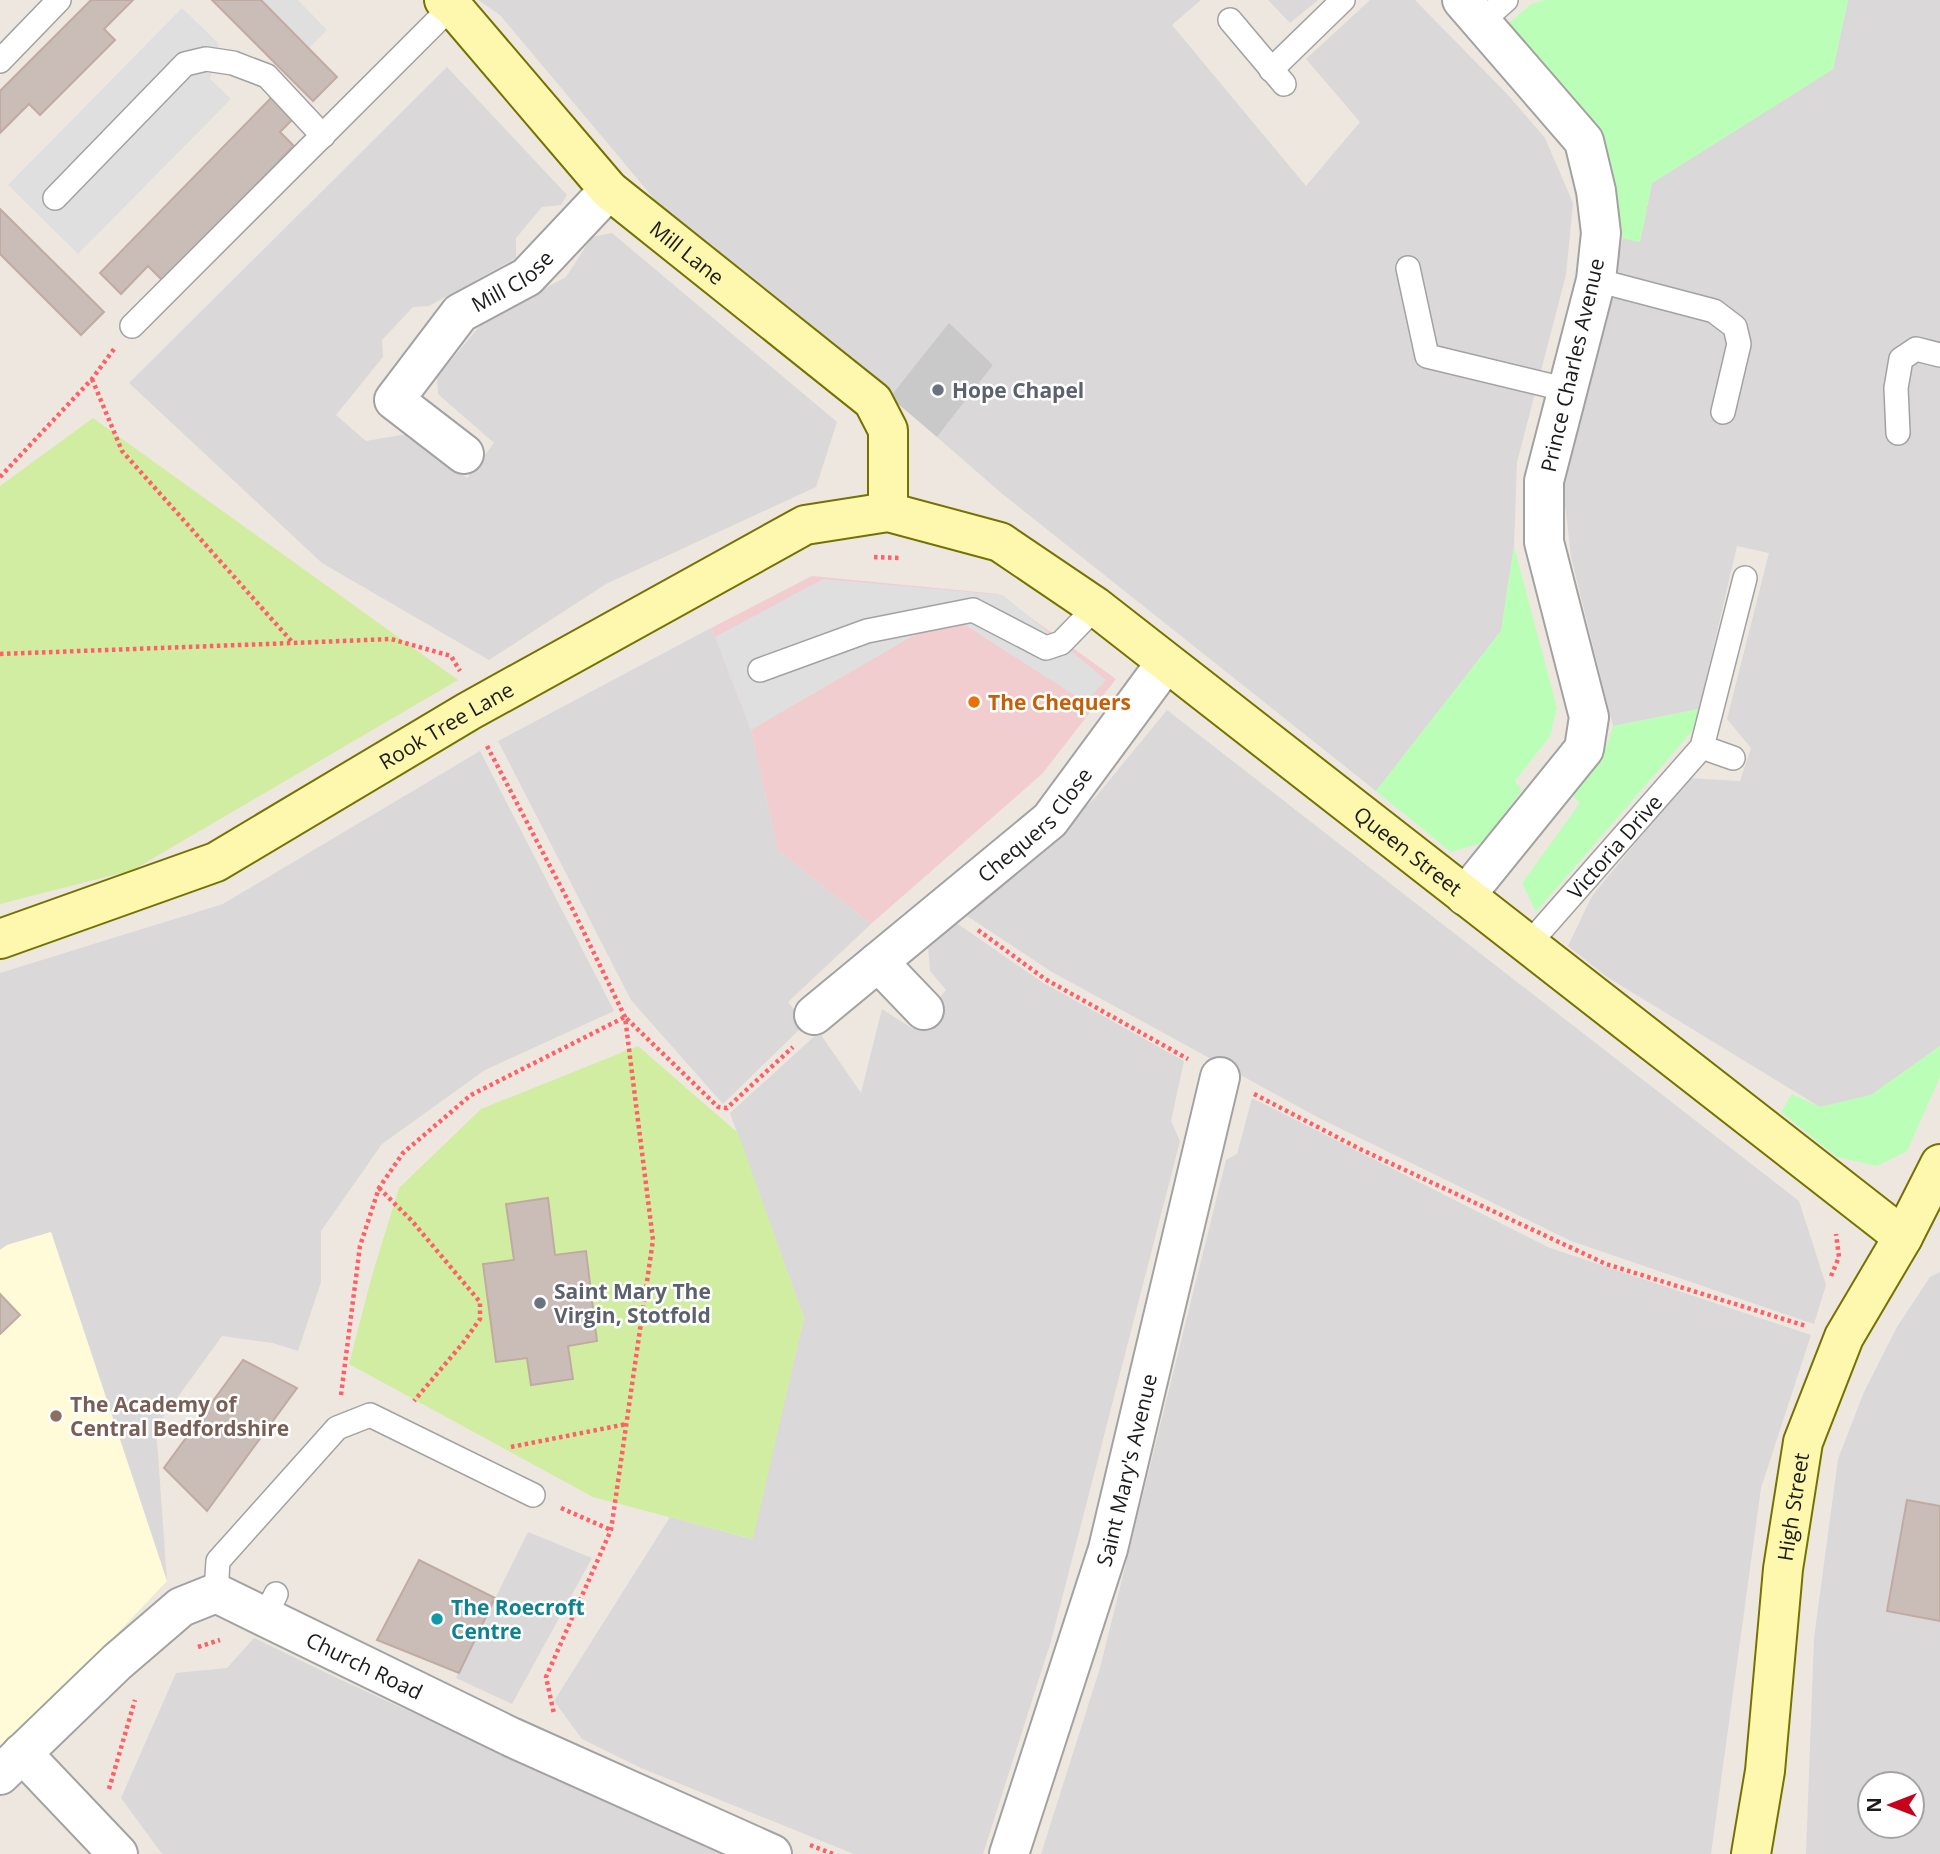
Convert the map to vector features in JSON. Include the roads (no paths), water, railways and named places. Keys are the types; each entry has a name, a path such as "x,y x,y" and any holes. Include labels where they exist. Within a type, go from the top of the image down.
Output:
{"street":[{"name":"Mill Lane","path":"448,3 608,190 873,401 888,430 888,512"},
{"name":"Prince Charles Avenue","path":"1465,897 1584,749 1589,718 1544,542 1544,481 1596,280 1601,233 1596,191 1584,141 1483,7"},
{"name":"Mill Close","path":"464,454 394,400 460,313 527,277 608,190"},
{"name":"Queen Street","path":"888,512 1000,542 1096,607 1165,664 1903,1237"},
{"name":"Rook Tree Lane","path":"0,939 216,862 475,708 805,525 888,512"},
{"name":"Chequers Close","path":"814,1015 1050,821 1165,664"},
{"path":"878,962 924,1010"},
{"name":"Saint Mary's Avenue","path":"1009,1854 1108,1549 1220,1077"},
{"name":"High Street","path":"1751,1854 1765,1771 1783,1569 1803,1442 1844,1337 1903,1237 1934,1176"},
{"path":"118,1854 11,1764 117,1662 181,1607 216,1593"},
{"name":"Church Road","path":"216,1593 270,1605 511,1737 772,1854"}],"lane":[{"path":"0,61 59,0"},
{"path":"1230,20 1278,77 1343,0"},
{"path":"132,326 323,136 448,3"},
{"path":"55,198 185,64 206,60 220,61 267,76 323,136"},
{"path":"1408,268 1427,356 1567,390"},
{"path":"1596,280 1714,311 1735,327 1739,344 1723,412"},
{"path":"1898,433 1896,388 1901,359 1916,349 1940,355"},
{"name":"Victoria Drive","path":"1528,945 1702,747 1745,578"},
{"path":"760,670 867,631 973,610 1046,648 1061,643 1096,607"},
{"path":"1702,747 1732,758"},
{"path":"216,1593 218,1561 337,1428 370,1415 533,1496"}],"place":[{"name":"Hope Chapel","path":"938,390"},
{"name":"The Chequers","path":"974,702"},
{"name":"Saint Mary The Virgin, Stotfold","path":"540,1303"},
{"name":"The Academy of Central Bedfordshire","path":"56,1416"},
{"name":"The Roecroft Centre","path":"437,1619"}]}
